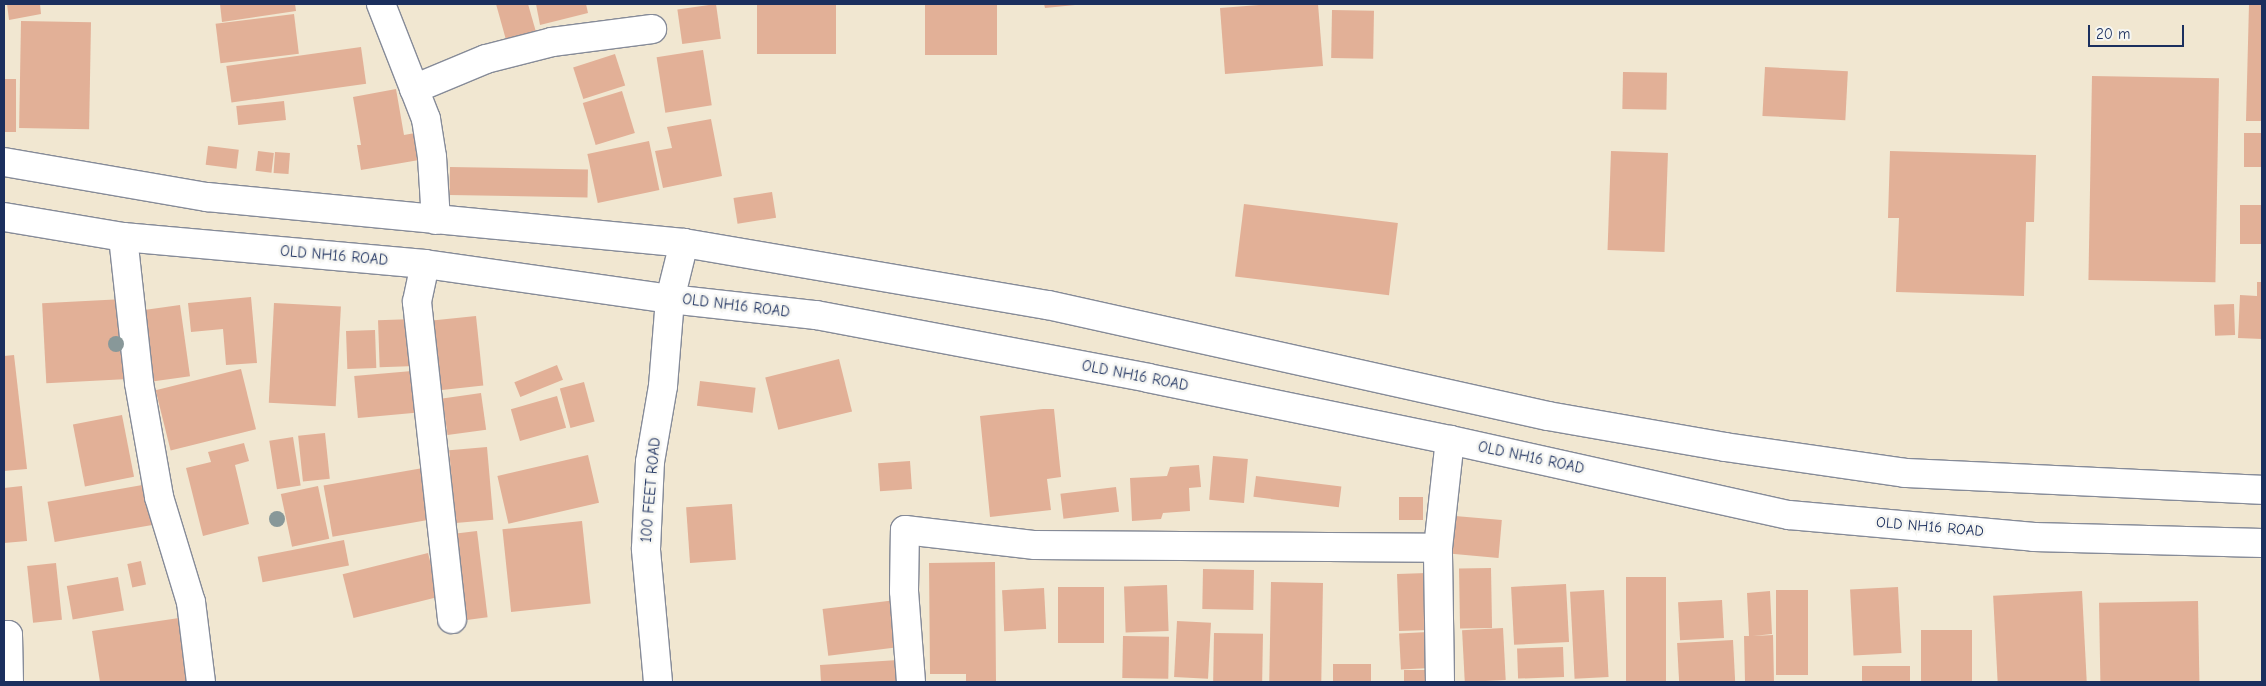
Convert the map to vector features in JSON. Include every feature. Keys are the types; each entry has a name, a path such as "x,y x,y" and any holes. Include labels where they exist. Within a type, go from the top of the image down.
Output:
{"main road":[{"path":"381,4 426,119 432,157 436,220"},
{"path":"414,89 486,59 552,42 652,29"},
{"path":"4,162 207,197 684,244 1048,305 1548,416 1725,447 1905,473 2262,490"},
{"name":"OLD NH16 ROAD","path":"4,217 123,237 425,264 670,299 816,315 1148,378 1450,440 1790,515 2034,537 2262,543"},
{"path":"123,237 139,383 159,497 190,602 201,682"},
{"name":"100 FEET ROAD","path":"658,682 646,549 650,462 663,386 670,299 684,244"},
{"path":"425,264 417,302 452,619"},
{"path":"1440,682 1438,548 1450,440"},
{"path":"911,682 904,591 905,530 1035,545 1438,548"},
{"path":"4,635 8,635 9,682"}],"building":[{"path":"7,4 40,4 41,14 9,20"},
{"path":"220,4 295,4 296,11 222,22"},
{"path":"496,4 528,4 538,39 508,47"},
{"path":"536,4 586,4 588,13 540,25"},
{"path":"716,4 721,39 682,44 677,9"},
{"path":"757,4 836,4 836,54 757,54"},
{"path":"925,4 997,4 997,55 925,55"},
{"path":"1044,4 1075,4 1075,5 1045,8"},
{"path":"1272,4 1318,4 1323,66 1225,74 1220,8"},
{"path":"2249,4 2262,4 2262,121 2246,121"},
{"path":"1332,10 1374,11 1373,59 1331,58"},
{"path":"294,14 299,54 220,63 216,24"},
{"path":"21,21 91,22 89,129 19,128"},
{"path":"361,47 366,84 231,103 226,66"},
{"path":"703,50 712,105 665,113 657,57"},
{"path":"615,54 625,85 583,99 573,68"},
{"path":"1765,67 1848,71 1845,120 1762,116"},
{"path":"1623,72 1667,73 1666,110 1622,109"},
{"path":"2092,76 2219,78 2215,282 2088,280"},
{"path":"4,79 16,79 16,132 4,132"},
{"path":"396,89 404,135 415,133 419,160 361,170 357,145 361,145 353,97"},
{"path":"622,91 635,133 596,145 583,103"},
{"path":"284,101 286,120 238,125 236,106"},
{"path":"711,119 722,176 663,188 655,151 672,148 667,127"},
{"path":"2244,133 2262,133 2262,167 2244,167"},
{"path":"649,141 659,190 598,203 587,154"},
{"path":"208,146 239,150 236,169 206,165"},
{"path":"258,151 274,153 271,173 256,171"},
{"path":"1611,151 1668,153 1665,252 1608,250"},
{"path":"1890,151 2036,155 2034,222 2026,222 2024,296 1896,292 1899,218 1888,218"},
{"path":"275,152 290,153 288,174 274,173"},
{"path":"450,167 588,169 587,197 450,195"},
{"path":"772,192 776,218 738,224 733,198"},
{"path":"1244,204 1398,223 1389,295 1235,276"},
{"path":"2240,205 2262,205 2262,244 2240,244"},
{"path":"2257,282 2262,282 2262,339 2238,338 2240,295 2257,296"},
{"path":"251,297 257,363 226,365 223,329 191,332 188,303"},
{"path":"124,299 128,379 46,383 42,303"},
{"path":"274,303 341,307 336,406 269,403"},
{"path":"2234,304 2235,335 2215,336 2214,305"},
{"path":"180,305 190,376 152,382 142,310"},
{"path":"476,316 483,386 440,390 432,321"},
{"path":"414,319 416,366 380,367 378,320"},
{"path":"375,330 376,368 347,369 346,331"},
{"path":"14,355 27,469 4,471 4,356"},
{"path":"839,359 852,411 778,430 765,377"},
{"path":"557,365 563,380 520,397 514,382"},
{"path":"241,369 256,429 171,450 156,390"},
{"path":"412,371 416,413 358,418 354,376"},
{"path":"700,381 756,388 753,413 697,406"},
{"path":"584,382 595,422 570,428 560,388"},
{"path":"481,393 486,430 448,435 442,398"},
{"path":"557,396 566,428 520,441 511,409"},
{"path":"1054,409 1061,477 1047,479 1051,510 990,517 980,416"},
{"path":"122,415 134,477 85,486 73,425"},
{"path":"325,433 330,479 303,482 298,436"},
{"path":"293,437 301,485 277,489 269,441"},
{"path":"244,443 249,461 235,465 249,524 203,536 186,468 211,462 208,452"},
{"path":"487,447 493,520 456,523 449,450"},
{"path":"588,455 599,503 508,524 497,476"},
{"path":"1213,456 1248,459 1244,503 1209,500"},
{"path":"910,461 912,489 880,491 878,463"},
{"path":"1199,465 1201,487 1189,488 1190,511 1163,513 1161,519 1132,521 1130,478 1167,476 1170,467"},
{"path":"423,468 432,519 333,537 324,486"},
{"path":"1256,476 1341,486 1339,507 1253,497"},
{"path":"148,484 155,524 55,542 48,502"},
{"path":"22,486 27,541 4,543 4,488"},
{"path":"318,486 329,539 292,547 281,494"},
{"path":"1116,487 1119,512 1063,519 1060,494"},
{"path":"1399,497 1423,497 1423,520 1399,520"},
{"path":"732,504 736,560 690,563 686,507"},
{"path":"1455,516 1502,520 1499,558 1452,554"},
{"path":"582,521 591,604 511,612 502,529"},
{"path":"477,531 488,617 467,620 456,534"},
{"path":"344,540 349,566 263,582 258,557"},
{"path":"428,553 439,597 354,618 343,574"},
{"path":"141,561 146,584 132,587 127,564"},
{"path":"995,562 996,682 966,682 966,674 930,674 929,563"},
{"path":"56,563 62,620 33,623 27,566"},
{"path":"1491,568 1492,628 1460,629 1459,569"},
{"path":"1203,569 1254,570 1253,610 1202,609"},
{"path":"1427,573 1429,630 1399,631 1397,574"},
{"path":"118,577 124,610 73,620 67,586"},
{"path":"1626,577 1666,577 1666,682 1626,682"},
{"path":"1271,582 1323,583 1321,682 1269,682"},
{"path":"1566,584 1569,642 1514,645 1511,587"},
{"path":"1167,585 1169,631 1126,632 1124,587"},
{"path":"1058,587 1104,587 1104,643 1058,643"},
{"path":"1898,587 1901,653 1854,655 1850,590"},
{"path":"1044,588 1046,629 1004,631 1002,590"},
{"path":"1604,590 1609,677 1575,679 1570,592"},
{"path":"1776,590 1808,590 1808,675 1776,675"},
{"path":"1770,591 1772,634 1753,636 1773,635 1774,682 1745,682 1744,636 1749,636 1747,593"},
{"path":"2082,591 2087,682 1998,682 1993,596"},
{"path":"896,600 902,647 828,656 823,609"},
{"path":"1722,600 1724,638 1680,640 1678,602"},
{"path":"2198,601 2199,682 2100,682 2099,603"},
{"path":"179,618 189,682 100,682 92,631"},
{"path":"1177,621 1211,623 1208,679 1174,677"},
{"path":"1503,628 1506,680 1465,682 1462,630"},
{"path":"1921,630 1972,630 1972,682 1921,682"},
{"path":"1428,632 1430,668 1401,669 1399,634"},
{"path":"1214,633 1263,634 1262,682 1213,682"},
{"path":"1123,636 1169,637 1168,679 1122,678"},
{"path":"1733,640 1735,682 1679,682 1677,643"},
{"path":"1563,647 1564,677 1518,679 1517,649"},
{"path":"898,660 900,682 821,682 820,665"},
{"path":"1333,664 1371,664 1371,682 1333,682"},
{"path":"1862,666 1910,666 1910,682 1862,682"},
{"path":"1404,670 1436,670 1436,682 1404,682"}]}
